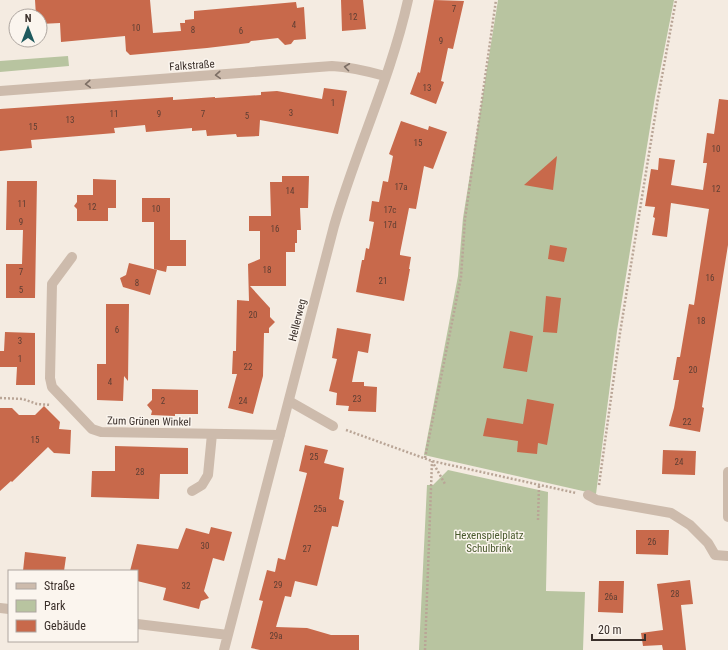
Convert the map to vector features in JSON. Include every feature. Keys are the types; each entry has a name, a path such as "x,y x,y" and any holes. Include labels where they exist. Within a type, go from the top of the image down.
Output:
{"street":[{"name":"Hellerweg","path":"224,650 342,198 385,76 408,0"},
{"name":"Falkstraße","path":"0,91 332,66 364,70 385,76"},
{"name":"Zum Grünen Winkel","path":"72,257 52,284 50,378 52,387 92,429 101,432 280,435"},
{"path":"289,401 333,426"},
{"path":"192,491 202,484 208,475 212,434"},
{"path":"728,472 728,517"},
{"path":"592,498 671,513 690,525 708,543 715,555 728,556"},
{"path":"138,624 228,635"}],"path":[{"path":"425,458 461,277 465,219 496,0"},
{"path":"333,426 432,461 592,498 604,438 658,98 676,0"},
{"path":"0,398 23,399 37,404 71,407"},
{"path":"432,461 445,484"},
{"path":"425,650 432,461"},
{"path":"538,520 539,485"}],"green space":[{"path":"498,0 674,0 655,97 617,331 596,494 424,455 458,276 463,218"},
{"path":"68,56 69,66 0,72 0,61"},
{"name":"Hexenspielplatz Schulbrink","path":"448,470 548,492 546,591 585,592 583,650 419,650 427,485 433,485"}],"building":[{"path":"35,0 150,0 153,33 181,31 180,23 185,23 185,20 194,19 194,11 296,2 297,8 304,7 306,39 294,40 291,44 285,45 278,38 207,48 130,55 126,51 125,36 61,42 60,23 48,24 48,8 36,8"},
{"path":"341,0 363,0 366,29 342,31"},
{"path":"434,0 464,1 453,49 448,48 441,81 444,82 436,104 410,94 418,72 420,73"},
{"path":"324,88 347,91 338,134 260,120 259,136 237,137 236,134 207,136 206,130 192,131 192,128 146,132 145,125 114,128 115,133 31,140 32,148 0,151 0,109 173,97 173,100 215,98 261,95 261,92 277,91 322,99"},
{"path":"719,99 728,100 728,245 702,407 704,408 700,432 669,426 679,380 673,380 677,357 680,357 689,304 694,305 709,209 671,203 667,237 652,235 655,207 645,206 651,169 658,170 659,158 675,160 671,185 703,190 707,163 703,163 707,133 714,134"},
{"path":"401,121 428,130 429,126 447,132 433,169 424,166 416,209 409,208 400,253 400,255 411,257 404,301 356,292 362,260 364,260 366,248 369,249 374,222 369,221 372,201 379,202 383,181 388,182 393,156 389,154"},
{"path":"557,156 553,190 524,185"},
{"path":"282,176 309,176 308,208 300,208 301,230 297,230 295,252 286,252 286,286 250,286 270,308 270,317 275,322 269,328 269,333 264,333 263,376 253,414 228,408 237,374 232,374 233,351 236,351 237,300 249,301 248,264 260,259 260,231 249,231 249,216 271,216 270,182 282,182"},
{"path":"93,179 116,180 116,208 108,208 108,221 77,221 77,209 74,206 77,202 77,195 93,195"},
{"path":"7,181 37,181 35,298 6,298 6,264 22,264 23,230 6,230"},
{"path":"142,198 170,198 170,240 186,240 186,266 167,266 166,272 154,269 154,222 142,222"},
{"path":"550,245 567,248 564,262 548,259"},
{"path":"129,263 157,270 150,295 123,287 120,278 126,275"},
{"path":"546,296 561,298 557,333 543,332"},
{"path":"106,304 129,304 128,381 124,376 123,401 97,400 97,364 106,364"},
{"path":"337,328 371,334 368,353 358,351 352,382 364,382 364,386 377,387 376,412 348,411 349,406 336,405 337,393 329,391 337,359 332,358"},
{"path":"510,331 533,336 527,372 503,368"},
{"path":"5,332 35,333 35,385 16,385 17,367 0,367 0,351 4,351"},
{"path":"152,389 198,390 198,414 175,414 175,416 151,415 152,411 147,405 152,400"},
{"path":"527,399 554,404 547,445 538,443 537,454 517,452 518,441 483,436 487,418 523,424"},
{"path":"44,406 60,422 59,429 71,430 70,454 54,453 48,447 12,482 11,481 0,491 0,408 12,408 19,415 35,415"},
{"path":"305,445 328,450 324,463 344,468 339,499 344,501 338,527 332,526 317,586 295,581 291,597 285,596 276,627 307,628 331,635 359,635 359,650 260,650 251,648 263,601 259,600 267,570 275,572 278,558 285,560 307,473 299,471"},
{"path":"115,446 188,448 188,474 160,474 159,499 91,497 92,471 115,471"},
{"path":"663,450 696,451 695,475 662,474"},
{"path":"211,527 232,532 224,561 213,558 204,591 209,598 201,601 199,609 163,600 166,588 138,581 138,570 130,570 137,544 178,549 186,528 209,534"},
{"path":"636,530 669,530 668,555 636,554"},
{"path":"25,552 66,557 64,570 23,570"},
{"path":"690,580 693,604 681,605 686,650 663,650 662,645 643,646 641,633 663,630 657,584"},
{"path":"599,581 624,581 623,613 598,612"}]}
